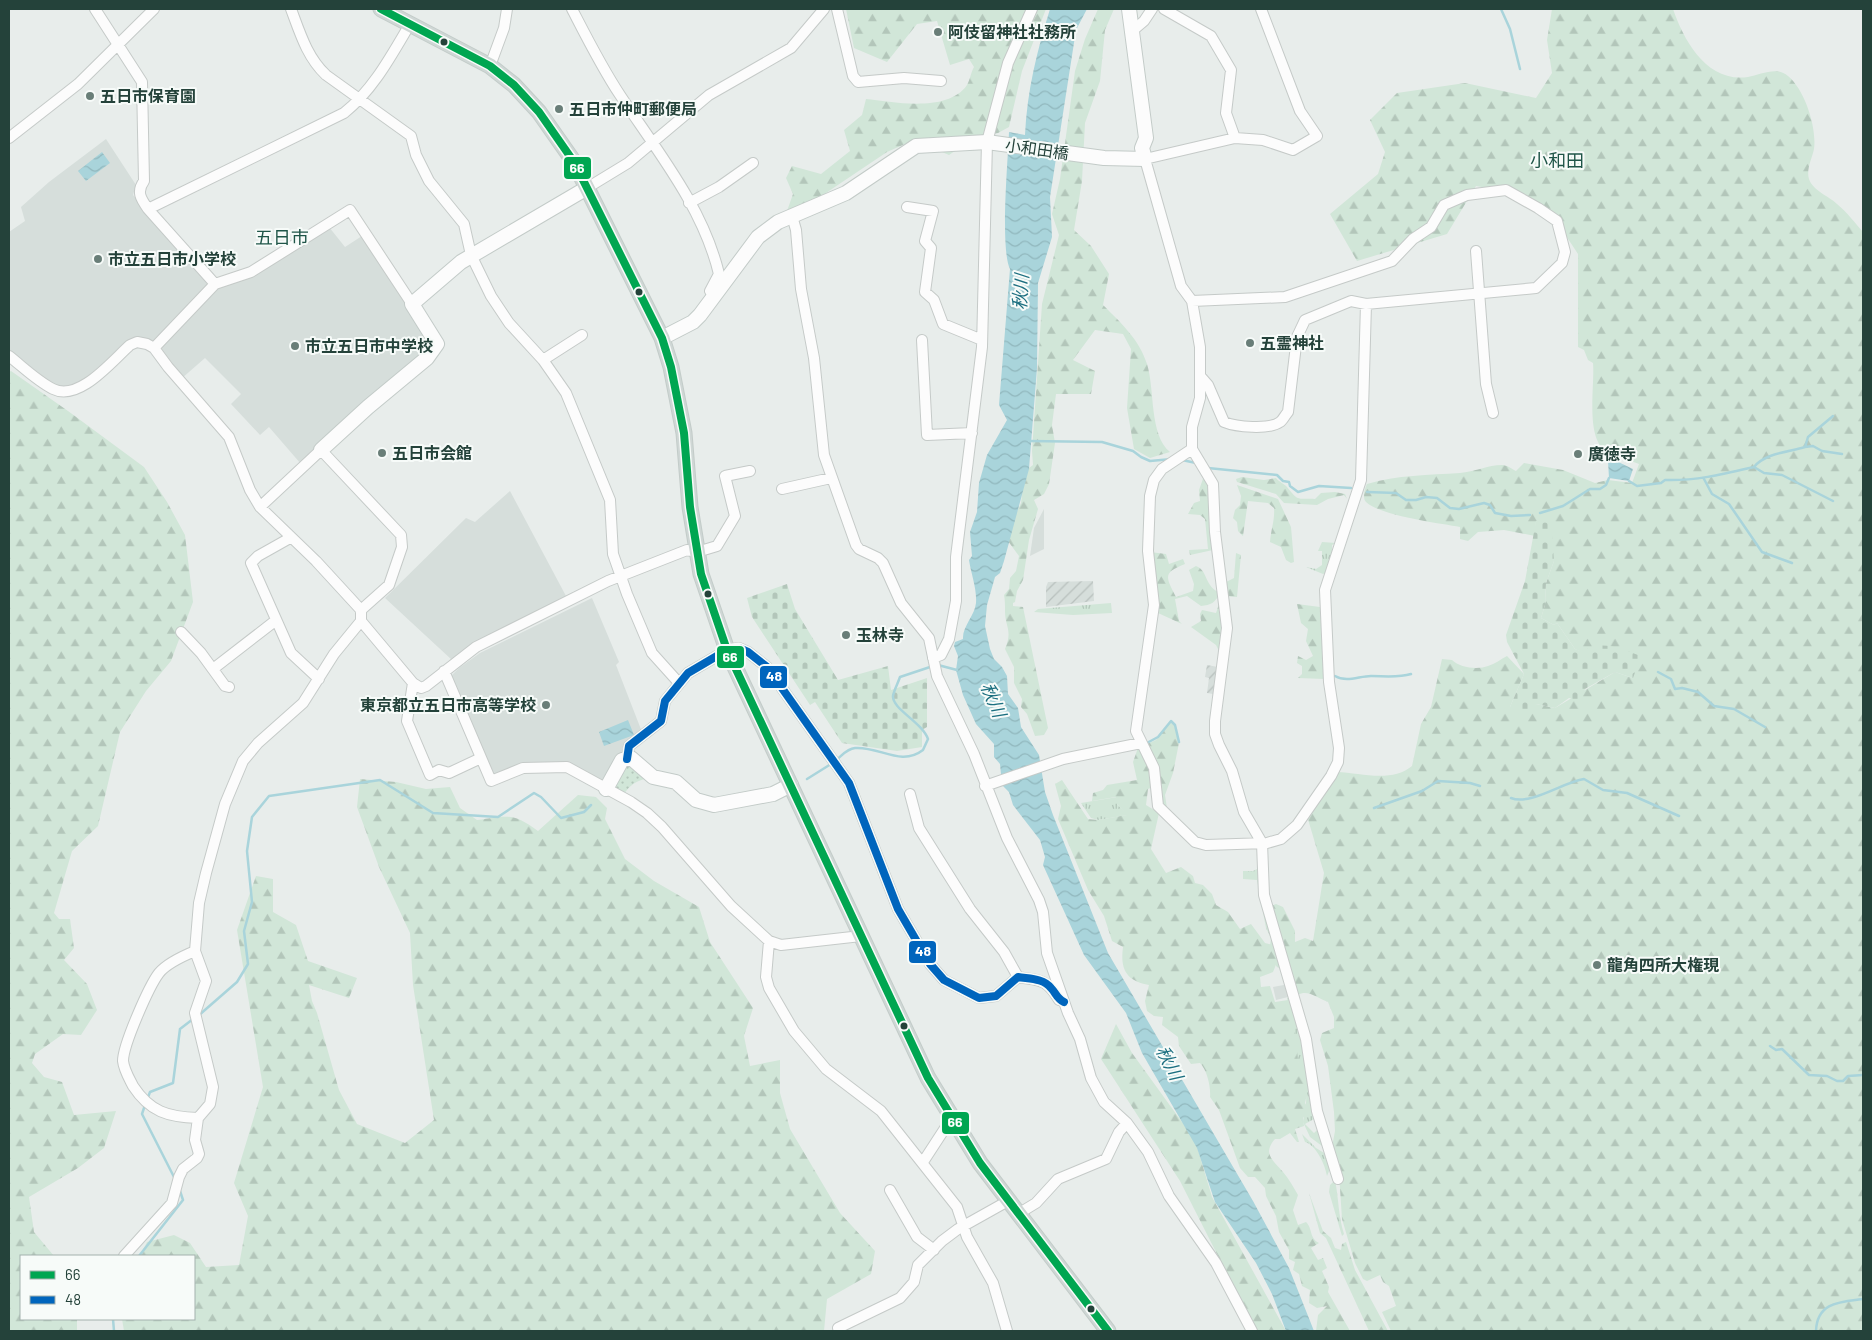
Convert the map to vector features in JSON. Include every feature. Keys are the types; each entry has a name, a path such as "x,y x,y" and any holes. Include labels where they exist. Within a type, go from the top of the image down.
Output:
{"main road":[{"path":"381,9 490,66 514,86 550,125 574,162 662,338 673,376 683,425 696,552 709,600 727,650 928,1078 951,1119 1008,1201 1108,1331"}],"street":[{"path":"95,9 142,82 144,181 139,188 139,196 148,210 215,284"},
{"path":"9,138 57,101 119,46 154,9"},
{"path":"291,9 308,53 315,64 360,100 411,136 416,155 429,181 464,224 472,255 491,296 509,323 543,360 566,393 610,500 612,554 652,653 679,683"},
{"path":"490,66 504,28 507,9"},
{"path":"572,9 618,92 653,142 699,221 719,274 707,297 705,309"},
{"path":"412,304 472,255 628,163 709,95 791,48 824,9"},
{"path":"837,9 854,76 858,82 904,78 941,81"},
{"path":"934,662 945,648 953,622 956,601 956,557 982,340 989,142 1008,63 1032,9"},
{"path":"1129,9 1131,32"},
{"path":"1131,32 1144,21 1152,9"},
{"path":"1164,9 1211,36 1230,70 1226,113 1235,138"},
{"path":"1261,9 1300,110 1317,136 1293,150 1263,140 1235,138 1145,159 1181,286 1192,301 1200,347 1200,398 1192,426 1192,449 1213,484 1214,532 1228,628 1215,721 1215,734 1239,790 1244,812 1262,843 1264,895 1306,1039 1317,1111 1338,1179"},
{"path":"148,210 344,113 360,100 391,56 410,24"},
{"name":"小和田橋","path":"662,338 692,322 705,309 758,238 778,222 846,193 916,146 989,142 1083,155 1145,159 1142,148 1146,138 1131,32"},
{"path":"689,203 753,164"},
{"path":"1192,301 1285,297 1392,261 1413,239 1431,227 1444,204 1467,195 1506,190 1538,208 1557,221 1565,252 1562,263 1536,288 1366,304 1352,301 1305,320 1297,337 1288,412 1280,422 1273,425 1236,427 1224,422 1208,384 1201,377"},
{"path":"906,207 933,211 925,241 930,248 924,292 934,300 943,324 982,340"},
{"path":"154,348 215,284 251,272 350,210 437,344 427,358 368,407 260,507"},
{"path":"792,216 796,230 801,289 814,358 824,455 859,550 878,558 883,563 901,603 929,638 934,662 987,785 1006,838 1039,900 1043,912 1047,953 1064,1002 1080,1039 1091,1078 1104,1102 1127,1123 1148,1152 1179,1212 1216,1263 1252,1331"},
{"path":"1476,251 1486,384 1493,413"},
{"path":"1192,449 1162,469 1151,488 1148,551 1154,605 1136,731 1141,743 1150,755 1154,768 1158,806 1192,840 1206,845 1262,843 1281,839 1289,833 1331,776 1338,762 1339,748 1329,682 1325,590 1361,480 1366,304"},
{"path":"543,360 582,335"},
{"path":"922,340 928,435 972,433"},
{"path":"9,356 52,389 62,393 74,391 85,385 130,345 137,342 154,348 168,368 228,437 250,490 260,507 361,610 361,621 334,654 297,709 249,752 235,777 206,873 199,903 195,951 206,980 195,1013 213,1087 210,1104 198,1118 195,1140 199,1154 183,1170 172,1203 125,1255"},
{"path":"321,450 401,535 402,547 389,585 361,610"},
{"path":"361,621 413,683 421,688 476,647 621,576 687,550 696,552 717,546 735,516 725,476 750,471"},
{"path":"782,489 831,478"},
{"path":"290,538 253,559 250,563 290,654 318,679"},
{"path":"213,669 275,621"},
{"path":"181,632 225,686 229,687"},
{"path":"606,789 617,766 626,758 629,746 661,721 665,702 679,683 695,668 727,650 743,649 767,667 839,766 858,801 898,909 930,964 950,984 979,998 996,996 1018,977 1040,980 1052,988 1059,1000 1064,1002"},
{"path":"444,671 492,781 523,768 567,767 647,813 731,906 769,941 781,944 861,936"},
{"path":"413,683 407,721 430,775 439,770 449,772 481,758"},
{"path":"987,785 1055,762 1141,743"},
{"path":"626,758 636,761 653,777 676,782 696,800 714,805 773,794 791,785"},
{"path":"910,794 919,828 970,909 999,944 1018,977"},
{"path":"769,941 766,977 769,988 794,1031 826,1069 881,1111 923,1162 956,1207 993,1284 1007,1331"},
{"path":"195,951 160,972 152,983 126,1045 123,1061 127,1076 142,1098 151,1107 175,1118 198,1118"},
{"path":"923,1162 951,1119"},
{"path":"1018,1214 1036,1203 1058,1179 1106,1159 1119,1132 1127,1123"},
{"path":"890,1190 917,1237 934,1250"},
{"path":"838,1328 900,1298 914,1282 918,1265 942,1241 1008,1201"}],"shaded area":[{"name":"市立五日市小学校","path":"106,139 136,185 133,195 209,286 156,341 145,339 126,344 78,384 66,388 53,386 9,350 9,232 25,221 21,207 49,182"},
{"name":"市立五日市中学校","path":"329,227 345,247 362,236 429,337 429,349 301,464 269,427 260,435 231,404 241,394 205,358 181,379 158,350 218,287"},
{"name":"東京都立五日市高等学校","path":"510,491 566,596 474,644 452,660 385,598 466,518 475,522"},
{"path":"1044,509 1044,549 1030,556 1034,528"},
{"path":"1093,581 1094,601 1046,607 1046,587 1048,582"},
{"name":"東京都立五日市高等学校","path":"592,598 619,662 616,665 642,732 622,748 622,753 616,757 606,776 600,781 561,763 493,777 449,678 459,668 480,653"},
{"path":"1207,665 1218,667 1213,712 1211,712 1213,694 1207,693 1209,678 1205,677"},
{"path":"1289,984 1292,996 1276,1000 1273,987"}],"green space":[{"path":"846,9 1046,9 1022,71 1009,127 998,133 974,138 949,155 914,140 887,152 814,201 787,211 793,194 786,178 792,166 821,174 850,151 844,130 862,115 866,99 920,104 934,103 958,94 967,85 974,67 969,59 950,65 937,21 917,24 887,62 854,48"},
{"path":"1098,9 1114,9 1105,30 1100,81 1085,123 1082,181 1074,230 1091,246 1109,274 1103,305 1129,332 1144,355 1159,435 1163,444 1170,452 1150,458 1134,449 1127,408 1131,349 1123,334 1095,330 1073,360 1095,371 1091,394 1056,394 1052,425 1055,443 1049,484 1044,494 1034,500 1038,509 1029,540 1023,580 1013,603 1013,606 1023,607 1048,728 1044,735 1035,736 1027,714 1021,707 1022,699 1014,683 1014,667 1005,649 1009,633 1005,616 1004,595 1009,589 1010,578 1016,571 1019,556 1008,541 1014,518 1021,503 1025,471 1033,465 1032,451 1042,304 1059,235 1052,214 1060,179 1075,71 1085,39"},
{"path":"1552,9 1673,9 1691,46 1709,67 1733,77 1748,77 1774,71 1784,73 1800,90 1812,120 1814,149 1809,168 1809,179 1814,187 1844,210 1863,232 1863,1331 1391,1331 1382,1312 1396,1306 1389,1286 1383,1282 1380,1275 1367,1281 1363,1279 1355,1263 1342,1219 1339,1173 1332,1147 1335,1131 1334,1112 1328,1066 1320,1040 1322,1033 1334,1028 1334,1017 1328,1002 1306,993 1298,995 1269,907 1276,904 1283,907 1295,931 1295,942 1305,938 1313,941 1324,873 1307,816 1337,772 1386,776 1404,771 1412,766 1421,724 1431,707 1442,659 1452,660 1469,668 1479,668 1491,665 1507,656 1524,674 1510,707 1536,704 1555,708 1615,672 1633,678 1575,649 1557,623 1554,625 1541,618 1545,605 1546,583 1554,561 1536,521 1535,536 1504,530 1478,532 1468,541 1460,539 1460,527 1397,515 1373,507 1364,498 1367,484 1378,481 1465,472 1497,465 1506,466 1516,471 1524,463 1563,470 1595,483 1608,480 1632,483 1639,464 1606,451 1599,444 1595,435 1592,410 1593,363 1588,360 1584,350 1578,347 1578,254 1549,210 1517,193 1476,186 1447,234 1357,261 1330,214 1378,174 1385,152 1370,120 1397,93 1465,83 1536,98 1552,73 1547,40"},
{"path":"11,371 68,411 144,467 167,502 185,535 193,602 171,661 146,691 120,732 98,826 72,851 54,913 59,919 70,919 74,948 64,960 87,984 97,1010 81,1035 63,1034 35,1054 32,1063 44,1077 62,1082 74,1115 116,1111 104,1148 78,1168 29,1197 34,1232 53,1255 20,1255 20,1320 77,1320 77,1331 9,1331 9,372"},
{"path":"1204,476 1208,480 1213,550 1190,555 1189,550 1208,549 1205,519 1200,515 1188,514 1194,503 1200,501 1199,490"},
{"path":"1242,477 1264,480 1276,478 1299,498 1315,499 1321,493 1335,492 1345,494 1347,499 1344,495 1328,499 1317,505 1284,503 1276,494 1237,482 1236,479"},
{"path":"1237,485 1278,499 1291,527 1294,562 1291,563 1286,560 1281,547 1270,542 1274,508 1268,503 1248,501 1243,536 1238,531 1237,522 1233,518 1235,510 1240,505 1241,496"},
{"path":"1536,521 1551,523 1554,561 1546,583 1545,605 1541,618 1554,625 1557,623 1575,649 1583,652 1596,646 1612,646 1641,656 1633,678 1615,672 1585,689 1581,701 1569,698 1555,708 1536,704 1523,713 1510,707 1524,674 1507,642 1506,635 1525,581"},
{"path":"1322,542 1336,543 1332,545 1332,555 1326,573 1323,574 1306,567 1316,569 1322,565 1322,551 1318,551"},
{"path":"1150,552 1166,554 1169,564 1183,559 1185,564 1172,570 1168,576 1176,597 1193,591 1194,584 1189,570 1196,566 1203,571 1211,586 1220,593 1210,604 1201,606 1187,596 1175,599 1179,621 1182,624 1158,613"},
{"path":"1236,553 1241,555 1237,597 1226,596 1224,583 1234,578"},
{"path":"787,584 795,609 838,680 888,666 891,690 927,678 927,727 922,730 922,747 897,751 842,743 815,702 810,705 752,617 747,598"},
{"path":"1220,601 1224,621 1220,653 1216,645 1191,627 1201,621 1200,614 1202,610 1216,613"},
{"path":"1111,603 1112,613 1073,615 1034,612 1038,609"},
{"path":"1297,604 1320,607 1324,679 1298,678 1302,674 1302,666 1297,663 1298,656 1306,660 1313,656 1306,641 1308,629 1301,623"},
{"path":"1170,722 1174,725 1179,743 1173,773 1165,795 1168,815 1163,811 1145,745 1156,740"},
{"path":"1139,745 1148,757 1153,787 1148,789 1146,805 1159,813 1151,849 1166,873 1181,867 1193,876 1195,883 1203,885 1212,894 1216,905 1228,912 1240,929 1251,924 1265,943 1273,945 1276,965 1273,972 1260,977 1261,987 1270,986 1275,1002 1288,1000 1296,1037 1298,1060 1307,1094 1305,1103 1309,1110 1303,1118 1304,1126 1295,1129 1299,1142 1290,1133 1280,1139 1275,1139 1271,1144 1269,1153 1298,1195 1293,1210 1298,1225 1306,1222 1312,1236 1319,1243 1311,1248 1318,1260 1323,1258 1327,1268 1322,1271 1329,1287 1328,1292 1350,1331 1316,1331 1318,1315 1327,1306 1317,1308 1309,1303 1310,1290 1302,1286 1299,1274 1293,1270 1295,1262 1289,1259 1289,1250 1279,1232 1276,1216 1266,1196 1265,1188 1255,1177 1248,1177 1240,1168 1219,1110 1210,1097 1210,1088 1205,1070 1200,1063 1191,1064 1179,1046 1178,1037 1162,1025 1163,1017 1154,1016 1147,1011 1145,1001 1149,985 1135,980 1126,973 1122,955 1123,947 1112,941 1104,916 1088,890 1058,819 1061,806 1055,784 1062,780 1088,819 1098,820 1127,815 1117,804 1116,797 1092,801 1093,793 1103,790 1107,785 1137,780 1133,762"},
{"path":"632,761 647,779 633,784 624,795 614,789 621,766"},
{"path":"360,779 396,782 426,789 450,787 460,808 477,820 496,817 515,818 538,831 578,795 596,797 607,808 605,819 625,859 654,881 699,907 710,942 753,1008 744,1036 750,1066 780,1060 780,1093 790,1129 840,1213 875,1251 871,1274 827,1299 824,1331 124,1331 122,1320 195,1320 195,1255 140,1255 147,1242 174,1235 190,1243 206,1267 239,1265 248,1216 234,1183 263,1087 237,930 256,876 273,879 273,912 296,925 308,961 357,978 349,998 309,985 312,1001 339,1090 357,1124 405,1143 434,1120 413,985 410,933 379,867 357,807"},
{"path":"1117,797 1117,804 1128,815 1098,820 1091,818 1081,803"},
{"path":"1259,868 1283,969 1277,967 1274,963 1270,946 1271,938 1266,928 1257,880 1243,879 1243,871 1253,871"},
{"path":"1292,996 1303,1040 1314,1119 1305,1124 1314,1133 1319,1128 1322,1146 1310,1137 1303,1122 1306,1096 1287,998"},
{"path":"1116,1024 1132,1053 1195,1140 1212,1197 1286,1331 1256,1331 1180,1181 1101,1059"},
{"path":"1302,1134 1316,1148 1329,1156 1332,1164 1327,1176 1319,1156 1313,1147 1305,1142"},
{"path":"1335,1180 1344,1234 1342,1236 1329,1192 1330,1185"},
{"path":"1309,1193 1323,1231 1331,1238 1335,1248 1341,1250 1342,1244 1346,1242 1355,1270 1388,1331 1369,1331 1326,1238 1320,1233"}],"water":[{"name":"秋川","path":"1050,9 1087,9 1076,30 1050,197 1052,237 1038,283 1037,368 1029,469 1004,561 1000,573 995,577 987,605 985,626 994,659 1007,676 1008,694 1018,708 1021,727 1039,755 1045,792 1053,815 1108,953 1253,1201 1289,1268 1314,1331 1286,1331 1272,1294 1256,1263 1215,1202 1197,1148 1142,1053 1126,1013 1084,955 1043,865 1045,857 1040,840 1013,805 1009,792 1002,785 1000,764 994,757 994,744 976,724 963,695 956,670 958,656 954,646 955,642 963,639 964,630 976,603 975,586 969,560 972,556 970,532 977,512 979,483 987,455 1007,420 999,405 1010,269 1005,243 1009,132 1025,135 1033,71"},
{"path":"102,152 110,163 86,181 78,171"},
{"path":"1610,458 1633,469 1629,481 1609,478 1608,461"},
{"path":"628,720 634,735 604,746 599,732"}],"waterway":[{"path":"1501,9 1510,29 1520,69"},
{"path":"1629,481 1637,486 1661,483 1665,480 1710,476 1754,467 1771,456 1805,447 1808,437 1833,416"},
{"path":"1029,441 1102,442 1133,451 1150,461 1172,459"},
{"path":"1805,447 1813,446 1822,451 1842,454"},
{"path":"1182,460 1196,463"},
{"path":"1754,467 1764,473 1782,475 1833,501"},
{"path":"1208,468 1277,475 1283,481 1289,482 1290,486 1298,492 1319,486 1351,488"},
{"path":"1540,513 1563,506 1590,489 1600,489 1606,485 1609,478"},
{"path":"1704,479 1712,494 1729,504 1762,552 1792,563"},
{"path":"1367,492 1396,493 1406,500 1426,497 1437,498 1450,508 1459,509 1484,503 1490,505 1495,513 1511,516 1530,515"},
{"path":"938,665 957,670"},
{"path":"836,760 847,751 855,748 864,748 906,757 915,755 923,750 928,739 925,733 897,706 893,696 900,677 933,666"},
{"path":"1658,672 1671,679 1675,689 1682,688 1698,692 1714,706 1734,709 1765,727"},
{"path":"1335,676 1348,679 1366,676 1411,674"},
{"path":"1145,744 1158,737 1171,721 1175,725 1179,742"},
{"path":"807,779 831,764"},
{"path":"1511,798 1527,799 1584,779 1603,790 1627,793 1679,816"},
{"path":"198,1016 237,982 248,964 244,931 252,902 247,851 252,817 269,796 380,780 433,813 498,817 534,793 541,797 561,818 584,812 591,805"},
{"path":"1374,808 1422,791 1438,781 1470,783 1480,786"},
{"path":"147,1100 150,1092 173,1083 180,1029 193,1019"},
{"path":"1770,1046 1776,1050 1782,1049 1809,1075 1827,1076 1837,1081 1843,1081 1848,1076 1863,1075"},
{"path":"145,1105 142,1114 175,1179"},
{"path":"140,1255 183,1200 180,1191"},
{"path":"1816,1331 1817,1321 1825,1309 1838,1303 1863,1299"},
{"path":"113,1320 114,1331"}],"transit line":[{"name":"66","path":"381,9 490,66 514,85 539,112 574,162 662,338 671,367 684,433 690,507 701,574 727,650 928,1078 980,1163 1108,1331"},
{"name":"48","path":"627,759 629,746 661,721 665,701 688,673 727,650 739,648 748,652 767,667 849,783 898,909 930,964 944,980 979,998 996,996 1018,977 1036,979 1048,985 1058,998 1064,1002"}],"place":[{"name":"阿伎留神社社務所","path":"938,32"},
{"name":"五日市保育園","path":"90,96"},
{"name":"五日市仲町郵便局","path":"559,109"},
{"name":"市立五日市小学校","path":"98,259"},
{"name":"五霊神社","path":"1250,343"},
{"name":"市立五日市中学校","path":"295,346"},
{"name":"五日市会館","path":"382,453"},
{"name":"廣徳寺","path":"1578,454"},
{"name":"玉林寺","path":"846,635"},
{"name":"東京都立五日市高等学校","path":"546,705"},
{"name":"龍角四所大権現","path":"1597,965"}],"district":[{"name":"小和田","path":"1557,161"},
{"name":"五日市","path":"282,238"}]}
